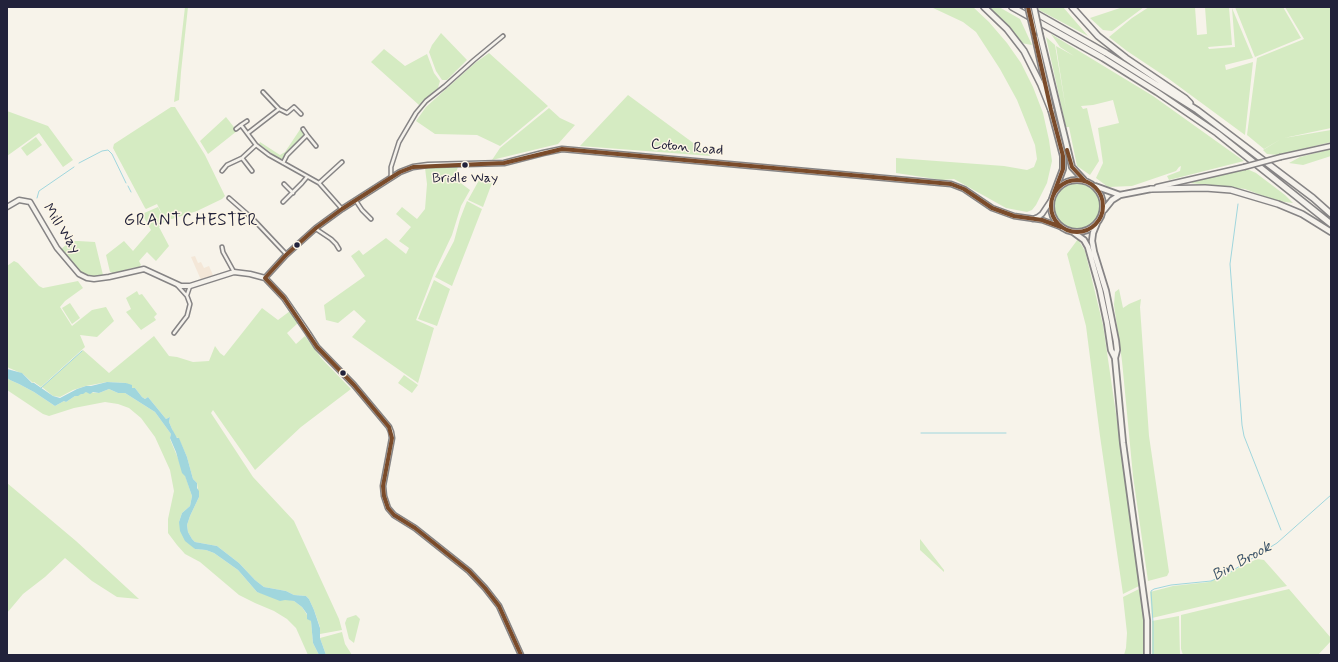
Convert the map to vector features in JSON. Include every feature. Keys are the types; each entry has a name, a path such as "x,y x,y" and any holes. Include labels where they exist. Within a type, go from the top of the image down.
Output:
{"highway":[{"path":"984,7 1007,29 1024,51 1042,85 1052,110"},
{"path":"1012,7 1102,58 1169,100 1217,133 1331,224"},
{"path":"1025,7 1100,49 1197,110 1313,198 1331,214"},
{"path":"1072,7 1098,36 1126,58 1185,98 1197,110"},
{"path":"1151,189 1199,188 1231,190 1278,204 1302,214 1331,232"}],"main road":[{"path":"1028,7 1064,161 1063,169 1052,199 1052,215 1056,222 1084,240 1088,247 1100,290 1111,350 1115,358"},
{"path":"1034,7 1072,167 1085,181"},
{"path":"1054,193 1068,181 1077,180 1085,181 1120,195"},
{"path":"1093,185 1102,198 1104,208 1103,213"},
{"path":"1148,655 1145,598 1128,481 1115,358 1117,350 1111,310 1092,241 1097,223 1108,204 1120,195 1151,189"},
{"path":"1073,232 1086,231 1097,223"}],"street":[{"path":"392,177 391,167 399,142 416,113 426,101 503,36"},
{"path":"263,92 279,109 287,113 294,107 301,114"},
{"path":"248,133 279,109"},
{"path":"236,129 247,121"},
{"path":"241,125 256,145 269,155 319,183 342,209"},
{"path":"303,129 316,146"},
{"path":"283,163 287,155 307,135"},
{"path":"222,171 228,165 242,158 256,145"},
{"path":"1151,189 1331,146"},
{"name":"Coton Road","path":"265,278 286,255 316,228 342,209 400,172 413,167 504,163 562,149 951,184 964,189 992,208 1014,216 1042,220 1061,226"},
{"path":"242,158 252,171"},
{"path":"319,183 342,162"},
{"path":"283,202 293,193 307,176"},
{"path":"284,184 293,193"},
{"path":"229,198 252,219 286,255"},
{"path":"1032,219 1042,214 1052,199"},
{"name":"Mill Way","path":"7,207 19,200 30,202 49,236 71,266 79,274 86,278 94,279 109,277 144,269 176,285"},
{"path":"356,201 371,219"},
{"path":"316,228 331,239 339,249"},
{"path":"222,247 223,252 234,272"},
{"path":"176,285 190,286 234,272 265,278 284,298 317,347 352,383 383,419 391,432 392,438 384,486 384,496 388,508 394,515 415,528 469,571 485,588 499,606 522,655"},
{"path":"174,333 189,313 190,304 187,296 176,285"},
{"path":"187,296 190,286"}],"shaded area":[{"path":"195,256 198,263 201,262 204,268 209,266 213,275 201,280 191,257"}],"green space":[{"path":"185,7 188,7 179,100 174,102"},
{"path":"931,7 973,7 989,22 1007,43 1021,63 1033,87 1043,113 1052,161 1047,183 1032,210 1027,212 1006,208 954,179 942,180 896,173 896,158 1004,166 1027,170 1034,167 1037,159 1035,145 1017,100 1000,69 976,32 963,22"},
{"path":"988,7 999,7 1020,19 1032,45 1021,43"},
{"path":"1039,7 1063,7 1088,36 1039,10"},
{"path":"1123,7 1144,7 1112,31 1103,30 1090,18"},
{"path":"1149,7 1195,7 1197,35 1207,34 1205,7 1229,7 1232,45 1208,47 1209,49 1235,47 1232,8 1253,58 1225,65 1226,70 1253,62 1245,135 1109,37 1132,18"},
{"path":"1235,7 1283,7 1301,38 1255,57"},
{"path":"1285,7 1331,7 1331,128 1284,138 1331,130 1331,142 1278,155 1267,154 1263,150 1281,139 1264,149 1247,135 1257,58 1304,39"},
{"path":"441,33 467,60 447,80 442,80 436,71 429,52 432,45"},
{"path":"1051,34 1153,96 1244,161 1169,180 1167,176 1180,171 1181,166 1176,171 1132,186 1108,187 1096,178 1103,163 1098,128 1119,123 1113,100 1093,105 1081,106 1083,109 1087,108 1099,161 1090,175 1077,166 1069,127 1066,127 1046,37 1055,45 1066,110 1056,46 1074,56 1060,47"},
{"path":"384,49 405,66 427,54 434,73 440,81 438,88 419,105 371,62"},
{"path":"489,53 548,106 500,146 477,135 435,134 416,121 426,107 475,63"},
{"path":"628,95 711,156 580,146"},
{"path":"171,107 175,107 205,155 225,196 222,199 197,211 172,219 164,218 157,204 146,209 145,208 113,148 114,144"},
{"path":"549,108 560,118 575,125 558,144 492,160 500,148"},
{"path":"7,111 48,126 73,160 63,167 39,133 7,156"},
{"path":"226,117 237,131 208,154 200,141"},
{"path":"301,128 305,134 281,160 259,144 260,142 280,155 285,152"},
{"path":"36,137 42,145 27,156 21,148"},
{"path":"1331,149 1331,156 1303,165 1289,163 1300,157"},
{"path":"458,167 454,178 470,190 461,206 452,235 434,273 416,320 434,328 418,383 352,337 366,321 354,310 338,323 326,320 324,305 365,276 351,256 359,250 363,255 386,238 406,254 409,248 399,241 411,227 396,214 402,207 417,219 425,209 427,184 425,168"},
{"path":"1247,169 1256,173 1293,203 1277,201 1245,189 1191,183 1193,181"},
{"path":"483,173 492,183 483,207 468,200"},
{"path":"1077,183 1090,187 1096,193 1100,206 1096,219 1090,225 1077,229 1064,225 1058,219 1054,206 1058,193 1064,187"},
{"path":"467,201 482,209 452,286 435,277 454,241"},
{"path":"158,207 165,221 159,227 169,246 156,261 147,252 139,261 141,265 139,267 131,268 115,274 110,272 106,255 124,241 133,251 151,230 142,214"},
{"path":"1078,239 1085,251 1103,325 1141,585 1123,594 1086,326 1067,254"},
{"path":"71,241 95,242 103,275 95,277 84,276 78,271 61,249"},
{"path":"14,261 18,263 39,286 43,288 78,281 83,288 65,301 60,307 72,326 92,310 106,307 114,321 97,337 80,335 85,347 41,387 34,382 33,383 23,374 7,367 7,266"},
{"path":"434,280 450,289 437,326 418,319"},
{"path":"1119,289 1123,308 1141,299 1140,307 1149,436 1169,572 1167,576 1148,581 1133,476 1122,361 1114,305 1115,292"},
{"path":"137,291 139,295 142,294 157,314 154,317 156,320 141,330 126,312 131,309 126,298"},
{"path":"70,303 80,318 72,324 62,308"},
{"path":"262,308 278,320 290,311 298,323 287,333 296,344 305,336 322,359 351,389 301,427 255,470 213,410 211,413 253,477 294,521 339,619 342,630 320,634 320,627 314,610 306,596 294,595 286,591 264,587 239,563 217,546 195,542 192,539 188,532 187,525 199,497 197,483 193,479 187,457 179,439 174,435 169,422 170,417 166,419 148,397 145,399 135,388 132,388 126,383 107,382 73,390 60,397 53,396 42,387 83,350 109,373 154,336 169,356 193,362 209,361 215,346 224,356"},
{"path":"404,375 418,385 412,393 398,383"},
{"path":"7,378 34,392 55,406 86,392 99,393 109,389 118,393 125,393 155,412 171,434 170,439 192,496 190,506 182,513 179,522 195,549 206,550 214,553 238,570 257,592 294,601 302,607 311,621 313,643 319,655 308,655 296,628 287,619 274,611 239,595 200,562 185,554 177,545 168,533 168,519 174,491 170,470 155,437 141,418 129,408 118,404 105,402 74,408 49,416 43,414 7,390"},
{"path":"7,483 76,541 139,599 117,597 92,581 65,558 45,577 23,594 7,613"},
{"path":"920,539 944,570 944,572 920,550"},
{"path":"1257,559 1264,560 1287,586 1152,618 1150,592 1173,586 1209,582"},
{"path":"1141,588 1145,635 1143,655 1124,655 1127,633 1123,597"},
{"path":"1289,589 1331,638 1331,641 1318,655 1183,655 1181,649 1181,615"},
{"path":"356,615 360,619 354,643 349,639 345,623 347,618"},
{"path":"1179,616 1180,655 1152,655 1152,621"},
{"path":"342,632 345,644 352,655 326,655 320,638"}],"water":[{"path":"7,369 22,373 32,383 53,396 60,398 77,389 107,382 126,383 132,385 132,388 135,388 142,397 145,399 148,397 166,419 170,417 169,422 177,438 179,438 187,457 193,479 197,483 199,497 187,525 188,532 192,539 195,542 217,546 239,563 264,587 286,591 294,595 306,596 314,610 320,628 320,638 326,655 319,655 313,643 311,621 307,619 307,614 302,607 294,601 280,601 257,592 238,570 214,553 206,550 195,549 185,541 180,531 179,522 182,513 190,506 192,496 170,438 171,434 155,412 125,393 118,393 109,389 99,393 93,392 90,394 86,392 55,406 34,392 7,378"}],"waterway":[{"path":"79,163 102,151 108,150 112,154 126,183"},
{"path":"37,198 39,191 74,167"},
{"path":"128,186 131,192"},
{"path":"1238,204 1230,264 1242,425 1244,436 1281,530"},
{"path":"41,388 82,351"},
{"path":"921,433 1006,433"},
{"name":"Bin Brook","path":"1153,655 1151,591 1171,585 1211,581 1227,574 1277,543 1331,495"}],"transit line":[{"path":"1028,7 1063,156 1063,169 1054,193"},
{"path":"521,655 499,606 485,588 469,571 415,528 394,515 388,508 384,496 383,486 392,438 389,427 354,385 317,347 284,298 265,278 286,255 316,228 342,209 392,177 413,167 504,163 562,149 951,184 964,189 992,208 1014,216 1042,220 1061,227"},
{"path":"1067,150 1072,167 1085,181"},
{"path":"1072,180 1082,180 1096,187 1103,201 1103,206 1103,211 1096,225 1082,232 1072,232 1062,228 1055,221 1051,211 1051,201 1055,191 1062,184 1072,180"}],"place":[{"name":"Bridle Way","path":"465,165"}],"district":[{"name":"GRANTCHESTER","path":"191,221"}]}
